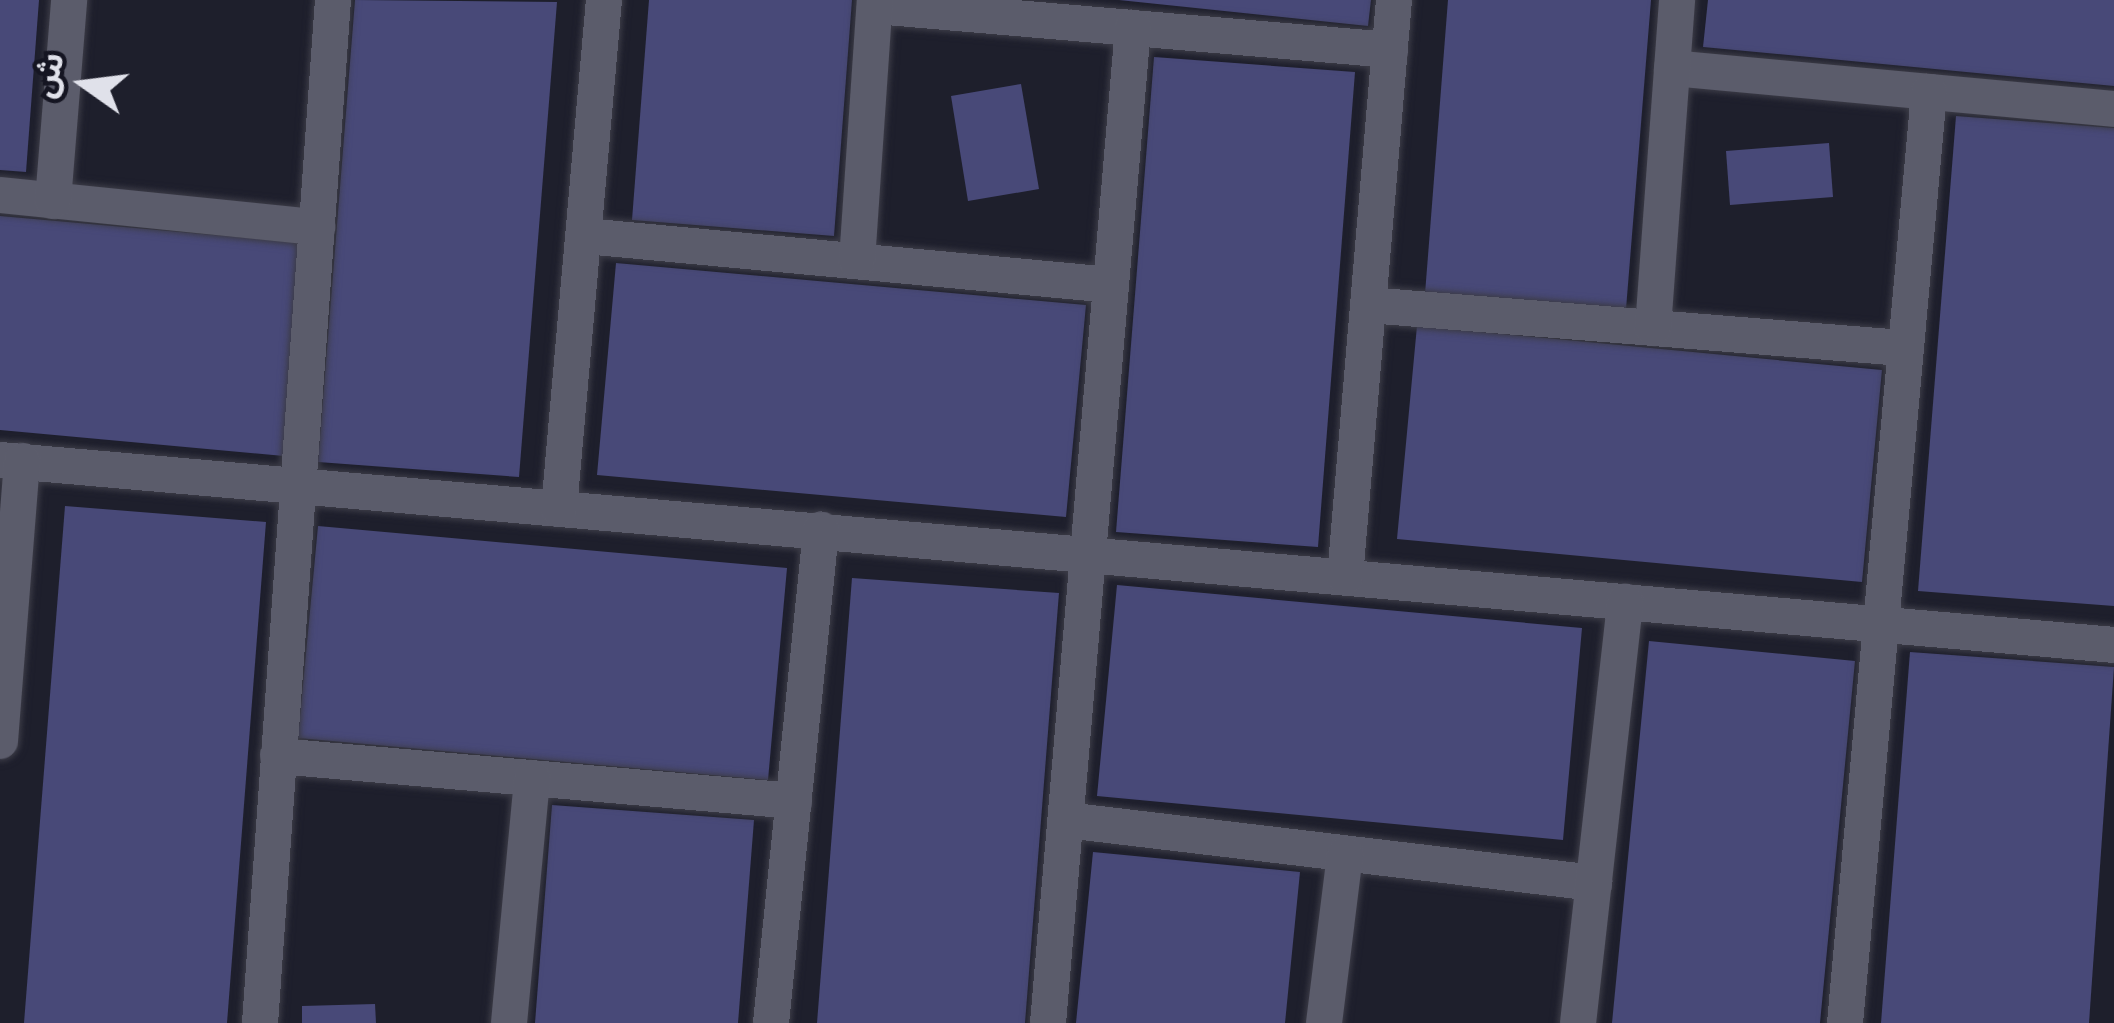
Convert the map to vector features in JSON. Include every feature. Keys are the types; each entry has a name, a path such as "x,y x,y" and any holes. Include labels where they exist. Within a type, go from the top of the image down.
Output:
{"street":[{"path":"53,201 69,0"},
{"path":"260,1023 333,0"},
{"path":"559,509 604,0"},
{"path":"1345,578 1394,0"},
{"path":"1653,328 1677,0"},
{"path":"856,261 875,3 1390,50"},
{"path":"1048,1023 1132,28"},
{"path":"1672,68 2114,109"},
{"path":"1845,1023 1902,348 1929,92"},
{"path":"0,195 317,227"},
{"path":"585,236 1111,285"},
{"path":"1367,305 1902,348"},
{"path":"0,741 11,460 2114,645"},
{"path":"771,1023 821,530"},
{"path":"1578,1023 1625,602"},
{"path":"278,756 794,801"},
{"path":"509,1023 532,778"},
{"path":"1066,820 1594,883"},
{"path":"1324,1023 1345,854"}],"building":[{"path":"0,0 39,0 26,172 0,170"},
{"path":"355,0 557,2 519,477 318,462"},
{"path":"649,0 852,0 834,236 632,220"},
{"path":"1119,0 1371,0 1368,26"},
{"path":"1448,0 1651,0 1626,309 1425,294"},
{"path":"1708,0 2114,0 2114,86 1703,47"},
{"path":"1154,57 1355,72 1318,547 1116,532"},
{"path":"1021,84 1039,189 968,201 951,96"},
{"path":"1956,116 2114,128 2114,606 1918,591"},
{"path":"1829,143 1833,197 1730,205 1726,151"},
{"path":"0,216 303,243 284,456 0,430"},
{"path":"616,263 1086,305 1066,517 597,475"},
{"path":"1417,326 1882,370 1862,582 1397,539"},
{"path":"65,506 266,522 227,1023 24,1023"},
{"path":"318,526 787,568 768,780 298,738"},
{"path":"852,578 1059,593 1025,1023 817,1023"},
{"path":"1117,585 1582,628 1563,840 1097,796"},
{"path":"1649,641 1855,661 1820,1023 1612,1023"},
{"path":"1910,652 2114,667 2089,1023 1881,1023"},
{"path":"552,805 754,820 738,1023 535,1023"},
{"path":"1093,852 1300,872 1285,1023 1076,1023"},
{"path":"375,1004 376,1023 302,1023 302,1006"}]}
